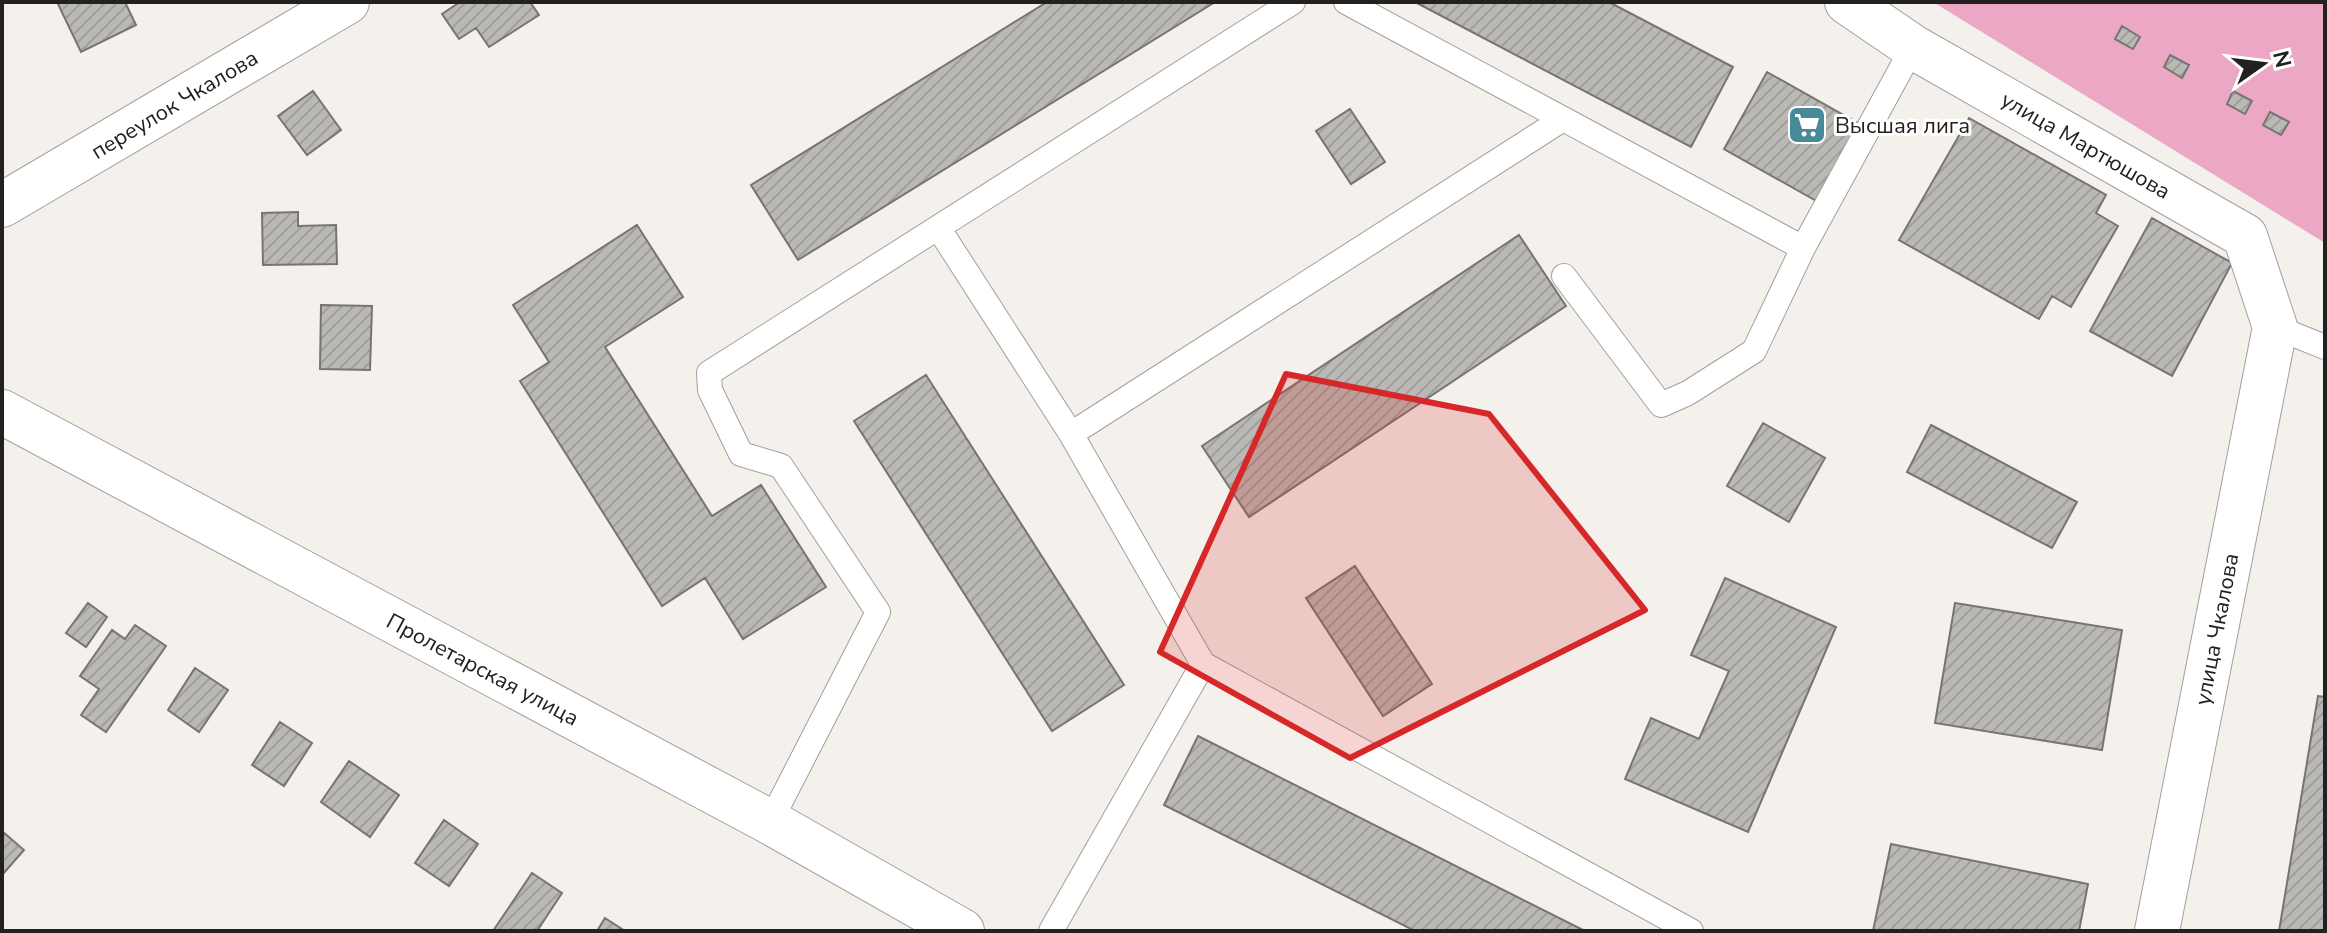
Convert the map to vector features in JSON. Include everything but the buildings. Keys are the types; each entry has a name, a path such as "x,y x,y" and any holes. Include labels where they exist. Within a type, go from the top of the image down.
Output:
{"street":[{"name":"переулок Чкалова","path":"2,205 347,2"},
{"name":"улица Мартюшова","path":"1847,2 1913,47 2245,236 2275,327"},
{"name":"улица Чкалова","path":"2157,931 2275,327"},
{"name":"Пролетарская улица","path":"2,412 770,822 962,931"}],"lane":[{"path":"770,822 878,612 781,466 741,454 710,390 709,373 1293,2"},
{"path":"1346,2 1803,248"},
{"path":"1564,276 1661,405 1688,393 1754,351 1803,248 1913,47"},
{"path":"1071,434 1563,119"},
{"path":"939,229 1071,434 1203,664 1691,931"},
{"path":"2275,327 2325,347"},
{"path":"1051,931 1203,664"}],"highlighted area":[{"path":"1286,374 1489,414 1645,610 1350,758 1160,652"}],"shaded area":[{"path":"1933,2 2325,2 2325,243"}],"place":[{"name":"Высшая лига","path":"1807,125"}]}
